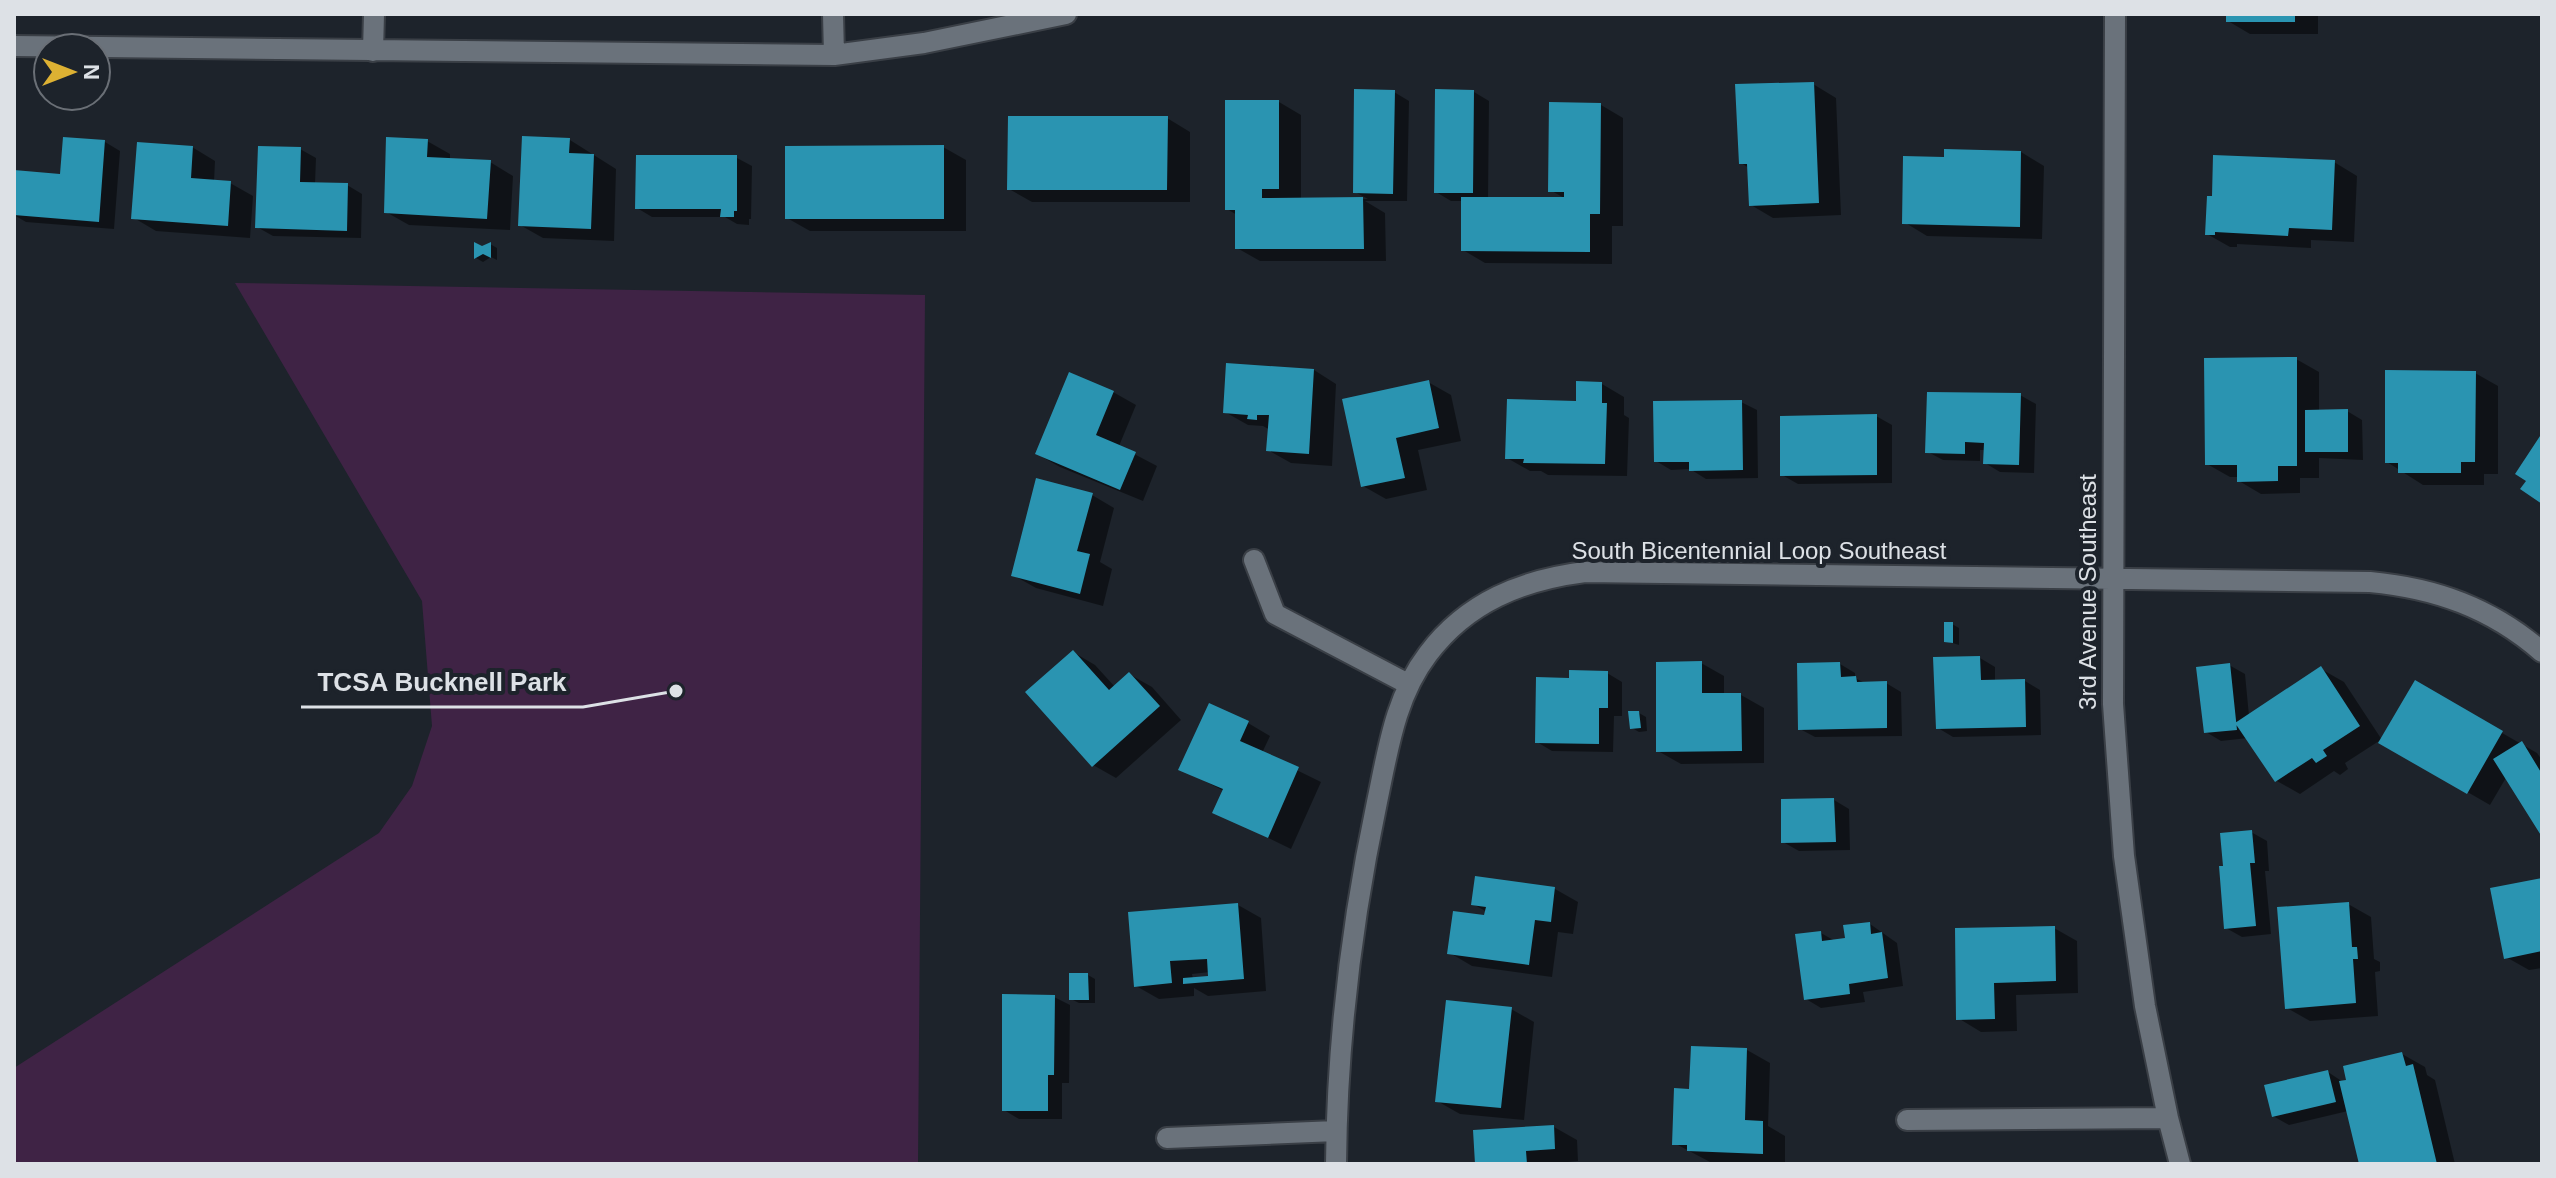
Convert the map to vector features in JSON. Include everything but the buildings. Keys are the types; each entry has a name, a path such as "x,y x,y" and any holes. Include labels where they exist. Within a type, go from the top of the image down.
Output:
{"street":[{"path":"373,51 374,14"},
{"path":"833,14 834,55"},
{"path":"14,46 834,55 924,43 1066,14"},
{"name":"3rd Avenue Southeast","path":"2115,14 2113,704 2124,856 2145,1006 2180,1164"},
{"path":"1254,560 1275,614 1408,684"},
{"name":"South Bicentennial Loop Southeast","path":"1336,1164 1345,1003 1363,867 1395,717 1408,684 1436,644 1481,605 1514,588 1549,577 1585,572 2370,582 2407,586 2444,595 2511,627 2542,652"},
{"path":"1907,1120 2168,1118"},
{"path":"1167,1138 1336,1131"}],"shaded area":[{"path":"235,283 925,295 918,1164 14,1164 14,1068 379,833 412,786 432,726 422,601"}],"place":[{"name":"TCSA Bucknell Park","path":"676,691"}]}
